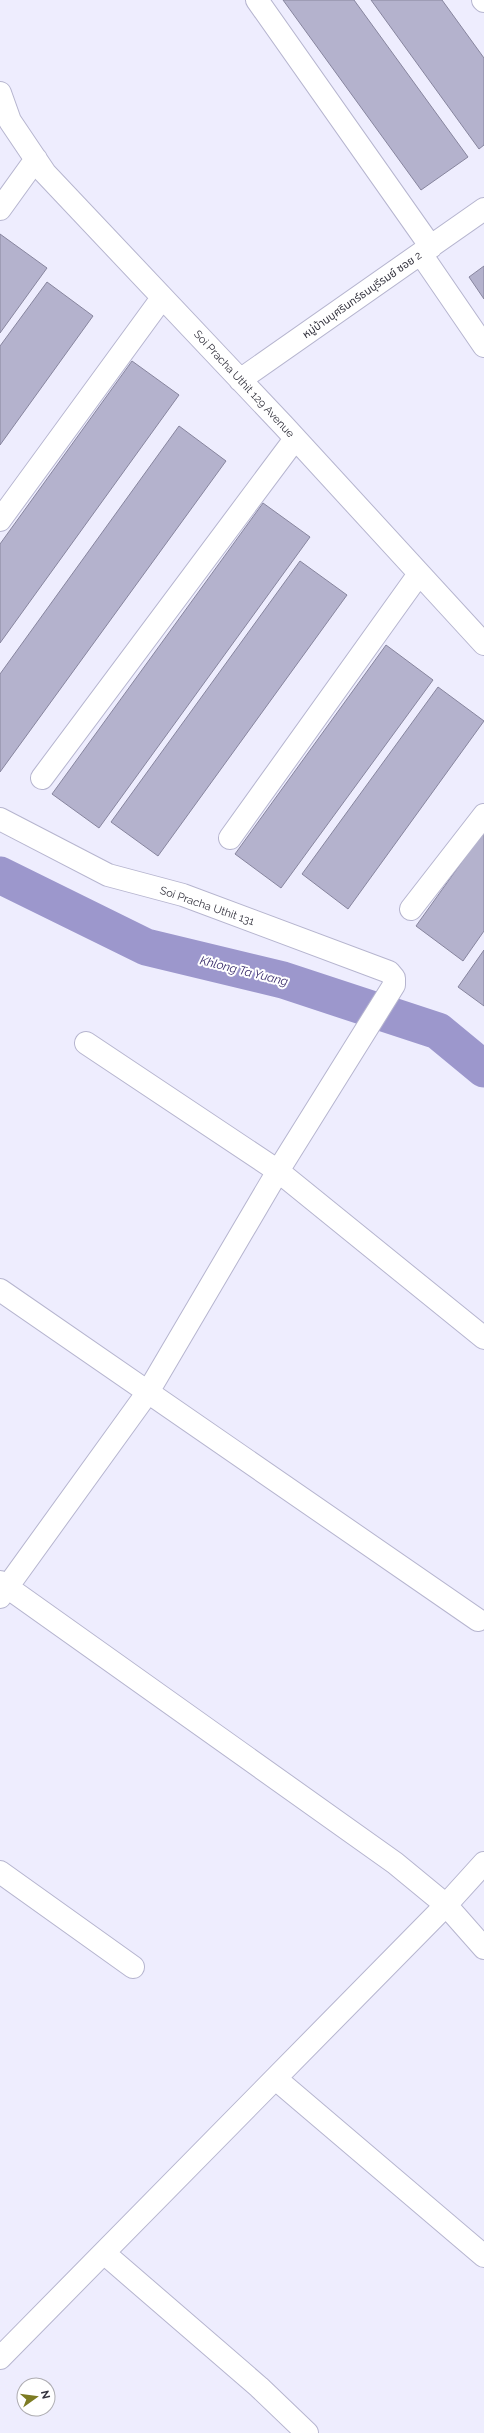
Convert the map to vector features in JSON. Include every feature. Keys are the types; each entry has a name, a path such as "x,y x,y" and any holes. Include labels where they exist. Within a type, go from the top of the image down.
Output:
{"street":[{"path":"257,0 426,250 484,346"},
{"name":"Soi Pracha Uthit 129 Avenue","path":"0,93 5,116 44,173 240,380 484,644"},
{"path":"0,208 36,160"},
{"name":"หมู่บ้านบุศรินทร์ธนบุรีรมย์ ซอย 2","path":"240,380 484,210"},
{"path":"0,520 162,298"},
{"path":"42,778 295,439"},
{"path":"230,838 419,574"},
{"path":"411,909 484,815"},
{"name":"Soi Pracha Uthit 131","path":"0,819 108,875 183,895 389,972 394,978 394,985 278,1171"},
{"path":"86,1043 278,1171 484,1338"},
{"path":"278,1171 148,1392 2,1589 395,1863 446,1905 484,1948"},
{"path":"0,1290 478,1620"},
{"path":"0,2358 276,2079 446,1905 484,1863"},
{"path":"0,1872 133,1967"},
{"path":"276,2079 484,2256"},
{"path":"104,2253 259,2387 307,2433"}],"building":[{"path":"283,0 354,0 468,157 421,190"},
{"path":"371,0 442,0 484,58 484,145 479,149"},
{"path":"0,234 47,268 0,333"},
{"path":"484,266 484,299 469,277"},
{"path":"47,282 93,316 0,445 0,346"},
{"path":"132,361 179,395 0,643 0,544"},
{"path":"179,426 226,461 0,772 0,674"},
{"path":"263,503 310,537 99,828 52,794"},
{"path":"300,561 347,595 158,856 111,822"},
{"path":"386,645 433,680 281,888 235,854"},
{"path":"438,687 484,721 348,909 302,874"},
{"path":"484,831 484,931 463,961 416,926"},
{"path":"484,950 484,1006 458,987"}],"waterway":[{"name":"Khlong Ta Yuang","path":"0,875 146,947 283,980 438,1031 484,1069"}]}
